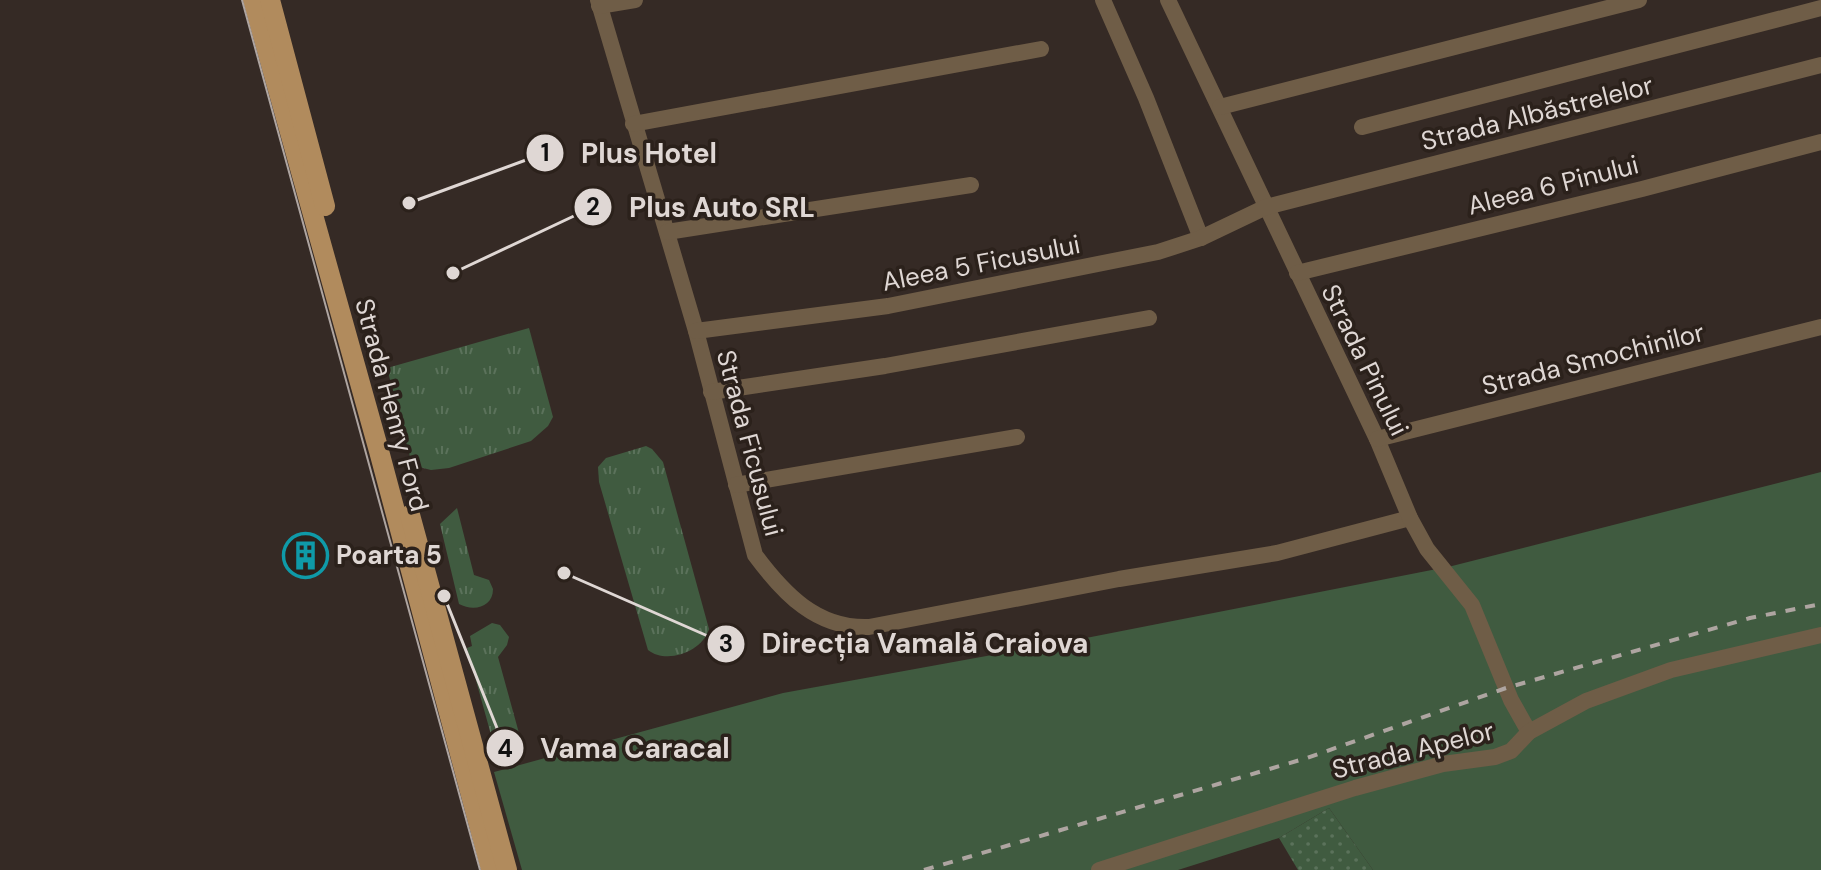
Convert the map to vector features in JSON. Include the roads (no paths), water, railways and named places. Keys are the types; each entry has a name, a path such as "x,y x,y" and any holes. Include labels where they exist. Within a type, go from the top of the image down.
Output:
{"main road":[{"name":"Strada Henry Ford","path":"253,0 379,451 491,870"},
{"name":"Strada Henry Ford","path":"270,0 507,870"}],"street":[{"path":"598,3 635,0"},
{"path":"1103,0 1146,98 1201,238"},
{"name":"Strada Pinului","path":"1168,0 1377,439 1410,518 1427,549 1472,605 1511,700 1529,732"},
{"path":"1220,107 1639,0"},
{"name":"Strada Ficusului","path":"598,3 696,331 755,555 775,582 798,603 827,621 846,628 869,627 1119,579 1277,553 1410,518"},
{"path":"1362,127 1821,8"},
{"path":"633,124 1041,49"},
{"name":"Strada Albăstrelelor","path":"1266,207 1821,65"},
{"name":"Aleea 6 Pinului","path":"1297,273 1821,142"},
{"path":"667,232 971,185"},
{"name":"Aleea 5 Ficusului","path":"696,331 888,306 1128,259 1201,238 1266,207"},
{"path":"711,392 885,366 1149,318"},
{"name":"Strada Smochinilor","path":"1377,439 1821,327"},
{"path":"736,485 1017,437"},
{"name":"Strada Apelor","path":"1099,870 1355,788 1443,764 1495,757 1511,751 1529,732 1586,701 1671,670 1821,635"}],"tram line":[{"path":"242,0 480,870"}],"railway":[{"path":"924,870 1307,758 1506,688 1750,618 1821,604"}],"place":[{"name":"Plus Hotel","path":"409,203"},
{"name":"Plus Auto SRL","path":"453,273"},
{"name":"Poarta 5","path":"305,555"},
{"name":"Direcția Vamală Craiova","path":"564,573"},
{"name":"Vama Caracal","path":"444,596"}]}
